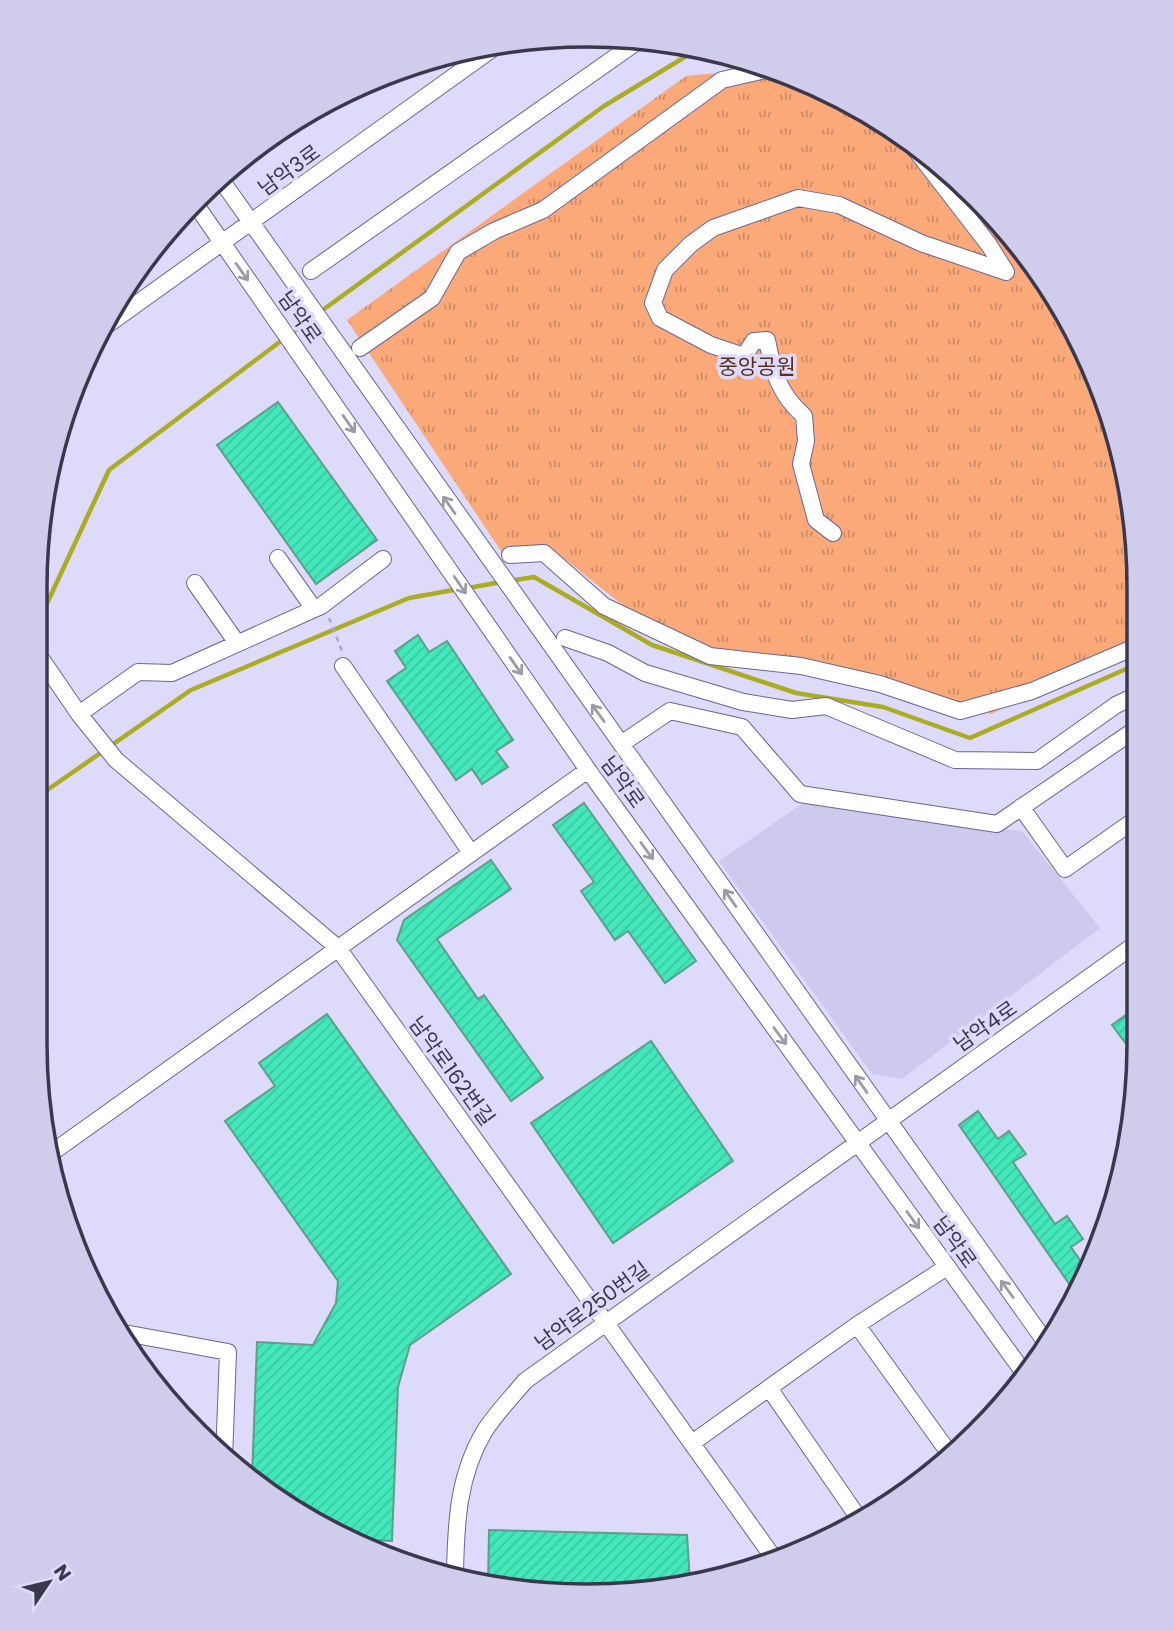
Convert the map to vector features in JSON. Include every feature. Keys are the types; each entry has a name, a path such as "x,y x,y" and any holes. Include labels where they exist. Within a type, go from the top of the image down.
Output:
{"street":[{"path":"311,271 627,49"},
{"name":"남악3로","path":"121,315 478,59"},
{"path":"360,348 432,298 458,252 494,231 543,210 722,80 751,73"},
{"path":"832,533 816,520 801,464 806,441 804,416 789,403 775,381 767,340 754,341 744,356 711,345 660,318 653,303 665,270 691,244 713,228 798,198 839,205 921,243 1006,272 931,172"},
{"name":"남악로","path":"225,186 531,622 621,744 1041,1336"},
{"name":"남악로","path":"200,211 588,770 1020,1367"},
{"path":"510,555 544,553 604,606 710,656 827,672 880,684 960,711 1032,691 1127,650"},
{"path":"278,558 320,610"},
{"path":"83,718 138,672 172,673 237,643 320,610 383,559"},
{"path":"195,583 237,643"},
{"path":"565,638 608,653 645,673 743,702 792,710 826,706 955,760 1037,761 1127,700"},
{"path":"343,666 471,853"},
{"name":"남악로162번길","path":"47,667 116,760 338,948 769,1552"},
{"path":"621,744 670,711 742,727 800,794 997,824 1127,735"},
{"path":"58,1148 588,770"},
{"path":"1021,807 1065,869 1127,825"},
{"name":"남악4로","path":"857,1143 1127,950"},
{"name":"남악로250번길","path":"455,1567 457,1514 464,1473 485,1430 525,1381 857,1143"},
{"path":"692,1443 858,1325 947,1267"},
{"path":"858,1325 945,1448"},
{"path":"132,1334 228,1352 225,1444"},
{"path":"769,1388 855,1512"}],"path":[{"path":"320,610 340,645"}],"shaded area":[{"path":"803,803 1022,831 1100,928 902,1079 872,1074 719,861"}],"green space":[{"name":"중앙공원","path":"742,70 794,88 857,120 887,138 943,181 969,205 1015,258 1036,287 1071,348 1086,380 1108,447 1126,552 1127,648 991,714 831,665 671,644 565,559 507,560 347,320 686,76"}],"building":[{"path":"278,402 377,540 316,584 217,445"},
{"path":"418,635 429,652 447,641 513,740 496,751 508,767 482,784 472,769 456,780 387,681 406,668 395,651"},
{"path":"584,803 696,961 665,983 628,931 615,940 581,891 594,882 553,825"},
{"path":"491,860 511,889 437,939 478,999 484,995 543,1078 511,1101 397,940 404,920"},
{"path":"327,1014 511,1274 410,1345 398,1387 392,1541 374,1540 348,1528 287,1493 252,1467 257,1342 313,1345 336,1303 338,1281 225,1121 275,1086 259,1063"},
{"path":"1127,1014 1127,1045 1112,1025"},
{"path":"651,1041 733,1161 613,1243 531,1123"},
{"path":"978,1111 998,1139 1009,1131 1026,1154 1013,1162 1055,1224 1067,1216 1083,1239 1071,1247 1081,1262 1070,1285 959,1125"},
{"path":"489,1530 687,1535 689,1573 622,1583 587,1584 552,1583 488,1574"}],"waterway":[{"path":"320,312 604,106 685,57"},
{"path":"47,603 109,470 313,317"},
{"path":"509,581 534,577 652,645 796,693 883,707 970,738 1127,669"},
{"path":"468,588 501,582"},
{"path":"47,790 191,690 409,598 459,589"}]}
